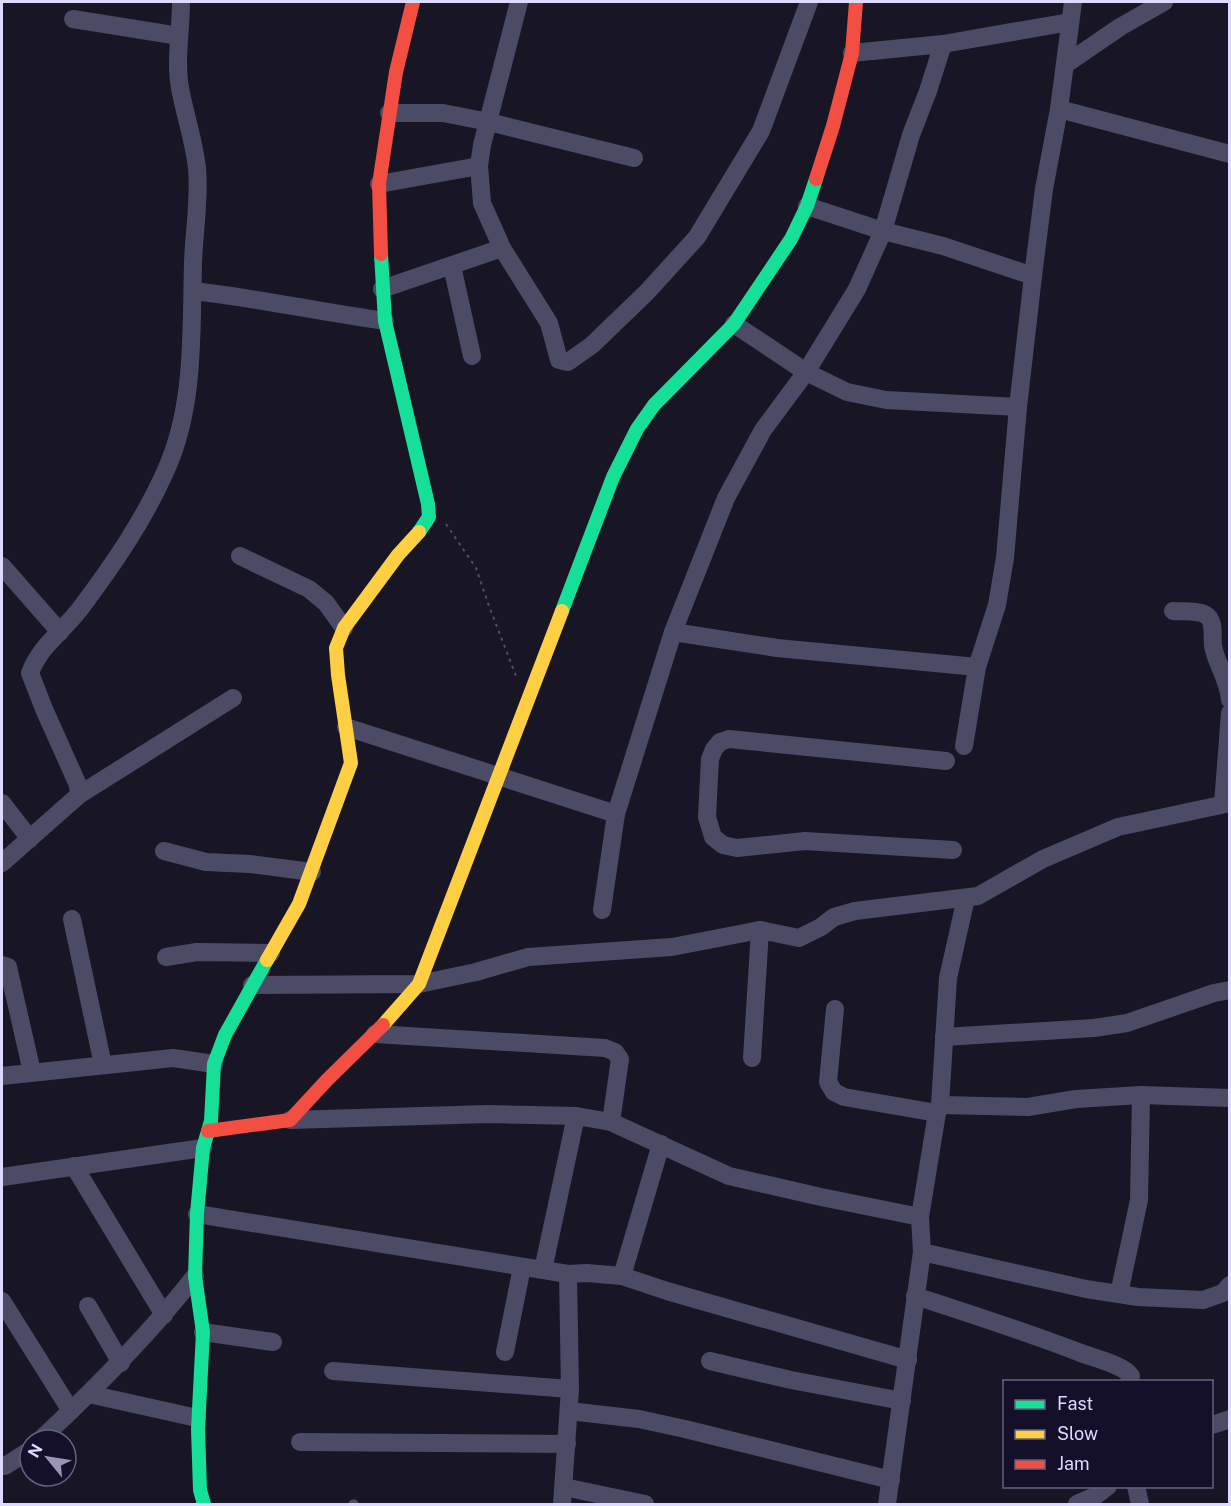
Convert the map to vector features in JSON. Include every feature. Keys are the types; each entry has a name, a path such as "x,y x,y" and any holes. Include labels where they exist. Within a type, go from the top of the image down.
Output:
{"street":[{"path":"79,795 78,785 30,673 40,652 93,592 123,549 166,469 182,424 199,198 197,168 190,128 179,86 181,2"},
{"path":"204,1504 200,1490 197,1418 203,1332 195,1276 197,1214 205,1139 211,1121 214,1064 225,1035 299,904 351,763 336,648 344,628 398,555 422,530 429,518 428,504 385,321 382,290 379,184 389,113 412,2"},
{"path":"519,2 482,145 479,166 482,203 502,248 549,323 559,360 568,362 592,345 647,292 697,237 761,131 809,2"},
{"path":"290,1120 375,1034 419,984 613,477 637,429 654,405 734,324 791,239 807,206 833,126 852,53 856,2"},
{"path":"964,746 976,667 997,605 1005,558 1018,407 1033,276 1044,189 1066,64 1073,2"},
{"path":"1066,64 1120,27 1164,2"},
{"path":"73,19 179,36"},
{"path":"852,53 943,44 1070,22"},
{"path":"602,910 616,814 673,632 726,498 763,430 806,372 857,289 883,231 911,135 943,44"},
{"path":"1059,109 1230,154"},
{"path":"389,113 443,113 634,158"},
{"path":"379,184 479,166"},
{"path":"807,206 883,231 943,246 1033,276"},
{"path":"382,290 502,248"},
{"path":"452,266 472,356"},
{"path":"193,291 249,297 321,312 385,321"},
{"path":"734,324 806,372 847,392 886,400 1018,407"},
{"path":"240,556 309,589 326,603 344,628"},
{"path":"2,566 60,632"},
{"path":"1173,611 1203,613 1208,616 1211,621 1214,647 1227,680 1230,700"},
{"path":"673,632 777,648 976,667"},
{"path":"2,863 79,795 233,698"},
{"path":"252,985 419,984 476,972 528,957 672,947 760,930 799,938 821,927 834,917 855,911 978,896 1043,859 1118,827 1226,803 1230,713"},
{"path":"345,727 616,814"},
{"path":"946,761 729,739 720,742 710,759 707,817 713,837 723,845 737,848 805,841 952,850"},
{"path":"2,803 30,839"},
{"path":"164,851 206,862 250,864 312,872"},
{"path":"888,1504 922,1252 920,1216 938,1109 948,978 966,898"},
{"path":"72,920 104,1065"},
{"path":"752,1058 760,930"},
{"path":"166,957 197,952 271,953"},
{"path":"2,965 8,967 32,1072"},
{"path":"944,1037 1094,1028 1127,1023 1230,990"},
{"path":"836,1009 828,1082 834,1092 844,1097 938,1109 1028,1107 1076,1099 1141,1095 1230,1098"},
{"path":"375,1034 605,1048 615,1052 620,1059 611,1122"},
{"path":"2,1076 173,1058 214,1064"},
{"path":"1119,1294 1139,1200 1141,1095"},
{"path":"2,1177 74,1166 290,1120 489,1114 576,1116 611,1122 729,1176 920,1216"},
{"path":"543,1270 576,1116"},
{"path":"622,1276 661,1144"},
{"path":"74,1166 164,1315"},
{"path":"197,1214 568,1274 622,1276 688,1298 908,1360"},
{"path":"922,1252 1138,1298 1203,1300 1223,1293 1230,1285"},
{"path":"505,1352 522,1267"},
{"path":"568,1274 570,1389 563,1496 645,1504"},
{"path":"53,1428 121,1363 195,1276"},
{"path":"915,1296 1012,1326 1101,1360 1127,1371 1131,1376 1130,1380"},
{"path":"2,1301 71,1411"},
{"path":"88,1306 121,1363"},
{"path":"203,1332 273,1342"},
{"path":"710,1361 791,1380 902,1401"},
{"path":"333,1371 570,1389"},
{"path":"89,1394 197,1418"},
{"path":"569,1411 639,1419 674,1426 891,1480"},
{"path":"1213,1425 1230,1419"},
{"path":"300,1442 567,1444"},
{"path":"3,1464 18,1456"},
{"path":"1077,1504 1095,1496 1105,1488"},
{"path":"1136,1488 1140,1504"}],"path":[{"path":"428,504 450,530 476,568 526,704"}],"traffic: fast":[{"path":"562,611 613,477 637,429 654,405 734,324 791,239 807,206 816,179"},
{"path":"381,254 385,321 428,504 429,517 419,532"},
{"path":"204,1504 200,1490 198,1429 203,1332 195,1276 197,1214 203,1148 211,1121 214,1064 225,1035 267,960"}],"traffic: slow":[{"path":"267,960 299,904 351,763 336,648 344,628 398,555 419,532"},
{"path":"383,1025 419,984 562,611"}],"traffic: jam":[{"path":"381,254 379,184 396,72 413,2"},
{"path":"816,179 852,53 856,2"},
{"path":"208,1131 290,1120 383,1025"}]}
